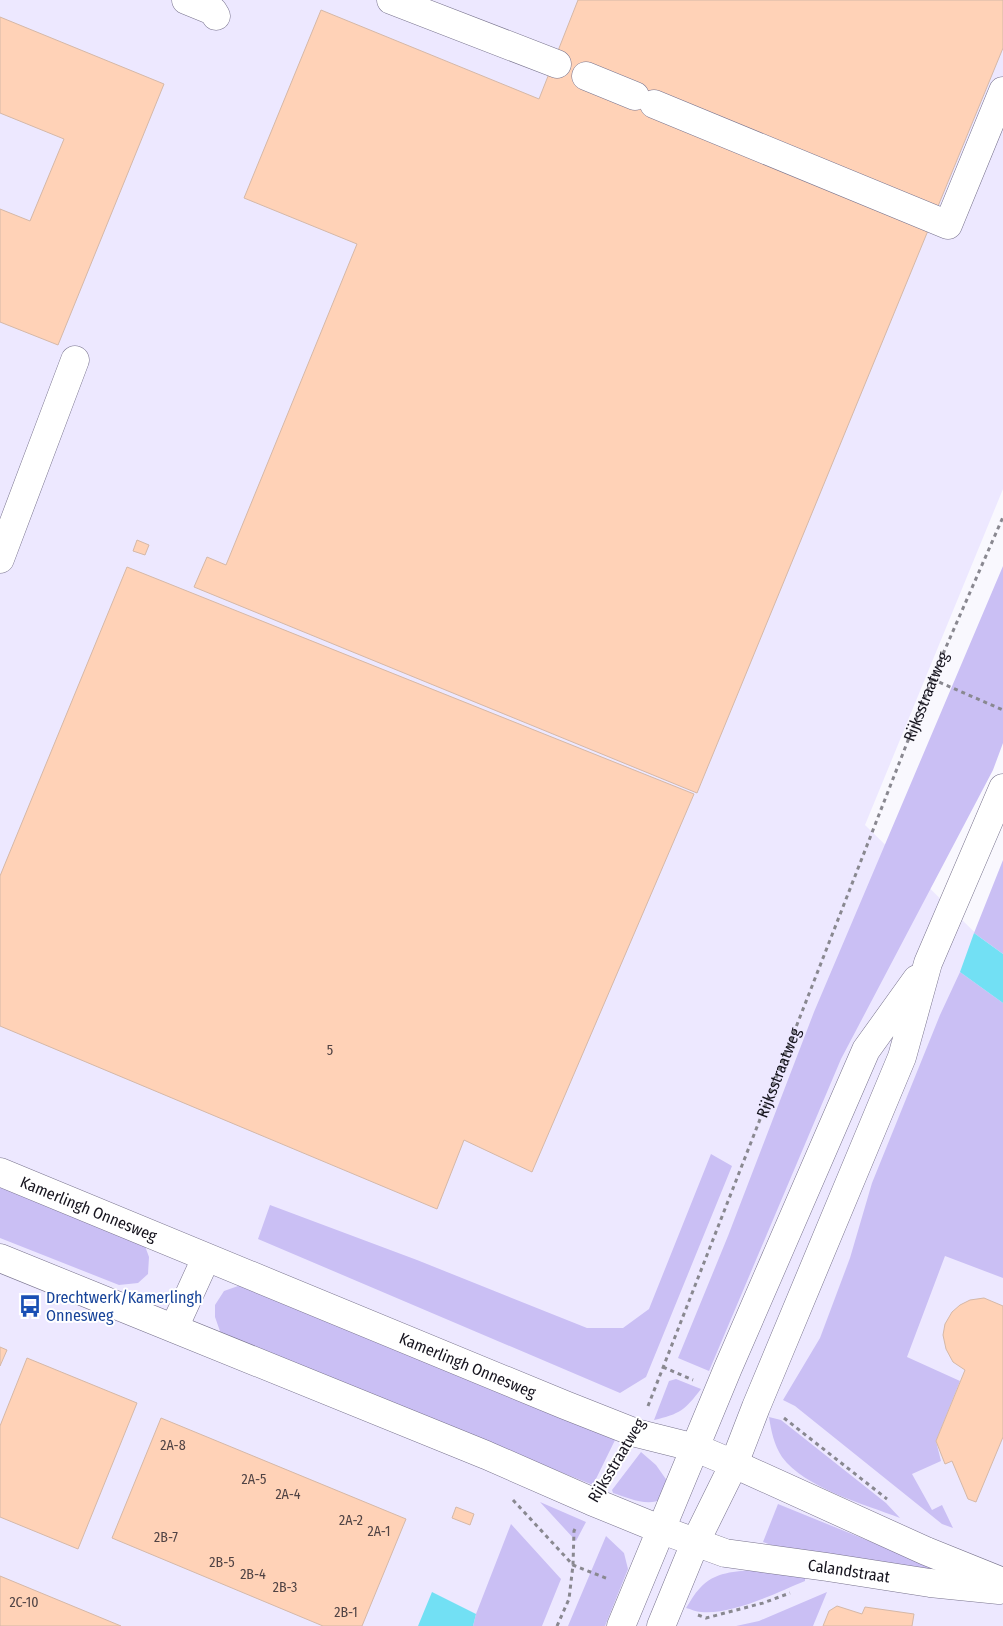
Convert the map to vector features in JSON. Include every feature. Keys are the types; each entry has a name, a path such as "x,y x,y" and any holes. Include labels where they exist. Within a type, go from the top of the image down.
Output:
{"street":[{"path":"186,0 213,11 216,16"},
{"path":"391,0 557,64"},
{"path":"586,76 948,225 1003,91"},
{"path":"0,559 75,360"},
{"path":"661,1626 695,1543 734,1464 902,1057 928,963 1003,788"},
{"path":"621,1626 719,1391 866,1050 928,963"},
{"name":"Kamerlingh Onnesweg","path":"0,1172 636,1433 696,1448 734,1464"},
{"path":"0,1258 486,1455 591,1502 695,1543"},
{"path":"174,1328 206,1258"},
{"path":"734,1464 926,1551 1003,1582"},
{"name":"Calandstraat","path":"695,1543 725,1553 930,1583 1003,1591"}],"path":[{"name":"Rijksstraatweg","path":"557,1626 569,1599 573,1565 574,1530 636,1433 932,678 1003,517"},
{"path":"932,678 1003,710"},
{"path":"663,1367 719,1391"},
{"path":"756,1407 781,1416 894,1505"}],"shaded area":[{"path":"0,0 1003,0 1003,489 865,825 1003,960 1003,1626 0,1626"},
{"path":"1003,566 1003,743 993,770 841,1059 709,1371 678,1358 728,1236 814,1012"},
{"path":"1003,860 1003,954 974,933"},
{"path":"960,972 1003,1003 1003,1278 945,1256 907,1357 960,1381 936,1441 941,1461 912,1474 932,1510 942,1505 953,1528 942,1524 795,1406 783,1400 820,1338 850,1258 872,1183 940,1015"},
{"path":"711,1154 732,1166 646,1377 620,1393 258,1239 270,1205 417,1260 587,1328 623,1328 649,1309"},
{"path":"0,1177 145,1246 149,1257 148,1274 138,1283 119,1285 0,1238"},
{"path":"241,1285 617,1436 593,1485 222,1337 215,1317 215,1305 224,1291"},
{"path":"676,1379 701,1389 691,1402 681,1410 670,1416 654,1420 669,1381"},
{"path":"769,1417 781,1420 886,1503 900,1518 836,1494 805,1478 792,1468 777,1448"},
{"path":"641,1452 656,1465 670,1485 666,1494 654,1502 637,1501 613,1493 612,1490"},
{"path":"540,1502 586,1522 576,1541"},
{"path":"778,1504 960,1578 813,1560 763,1542"},
{"path":"511,1524 561,1579 542,1626 473,1626 476,1614"},
{"path":"606,1536 624,1553 628,1569 605,1626 568,1626"},
{"path":"756,1570 805,1577 805,1581 740,1607 713,1612 697,1612 686,1608 698,1590 712,1579 726,1573"},
{"path":"827,1592 813,1626 736,1626 759,1621"}],"water":[{"path":"974,933 1003,954 1003,1003 960,972"},
{"path":"432,1592 476,1614 473,1626 418,1626"}],"building":[{"path":"578,0 1003,0 1003,48 697,793 194,587 207,557 226,565 357,244 244,198 321,10 539,99"},
{"path":"0,17 164,84 58,345 0,322 0,209 30,221 64,139 0,113"},
{"path":"137,540 149,545 145,555 133,551"},
{"path":"127,567 694,794 532,1172 464,1140 437,1209 0,1026 0,876"},
{"path":"984,1298 1003,1306 1003,1437 976,1502 968,1499 952,1461 945,1464 936,1441 965,1370 953,1362 946,1349 943,1335 945,1324 952,1312 960,1305 970,1300"},
{"path":"0,1347 7,1350 0,1366"},
{"path":"27,1358 137,1403 78,1549 0,1517 0,1426"},
{"path":"161,1418 406,1519 362,1626 323,1626 112,1538"},
{"path":"456,1507 474,1514 470,1525 452,1518"},
{"path":"0,1576 121,1626 0,1626"},
{"path":"837,1606 862,1614 865,1607 914,1614 912,1626 823,1626 829,1611"}],"place":[{"name":"Drechtwerk/Kamerlingh Onnesweg","path":"30,1306"}]}
